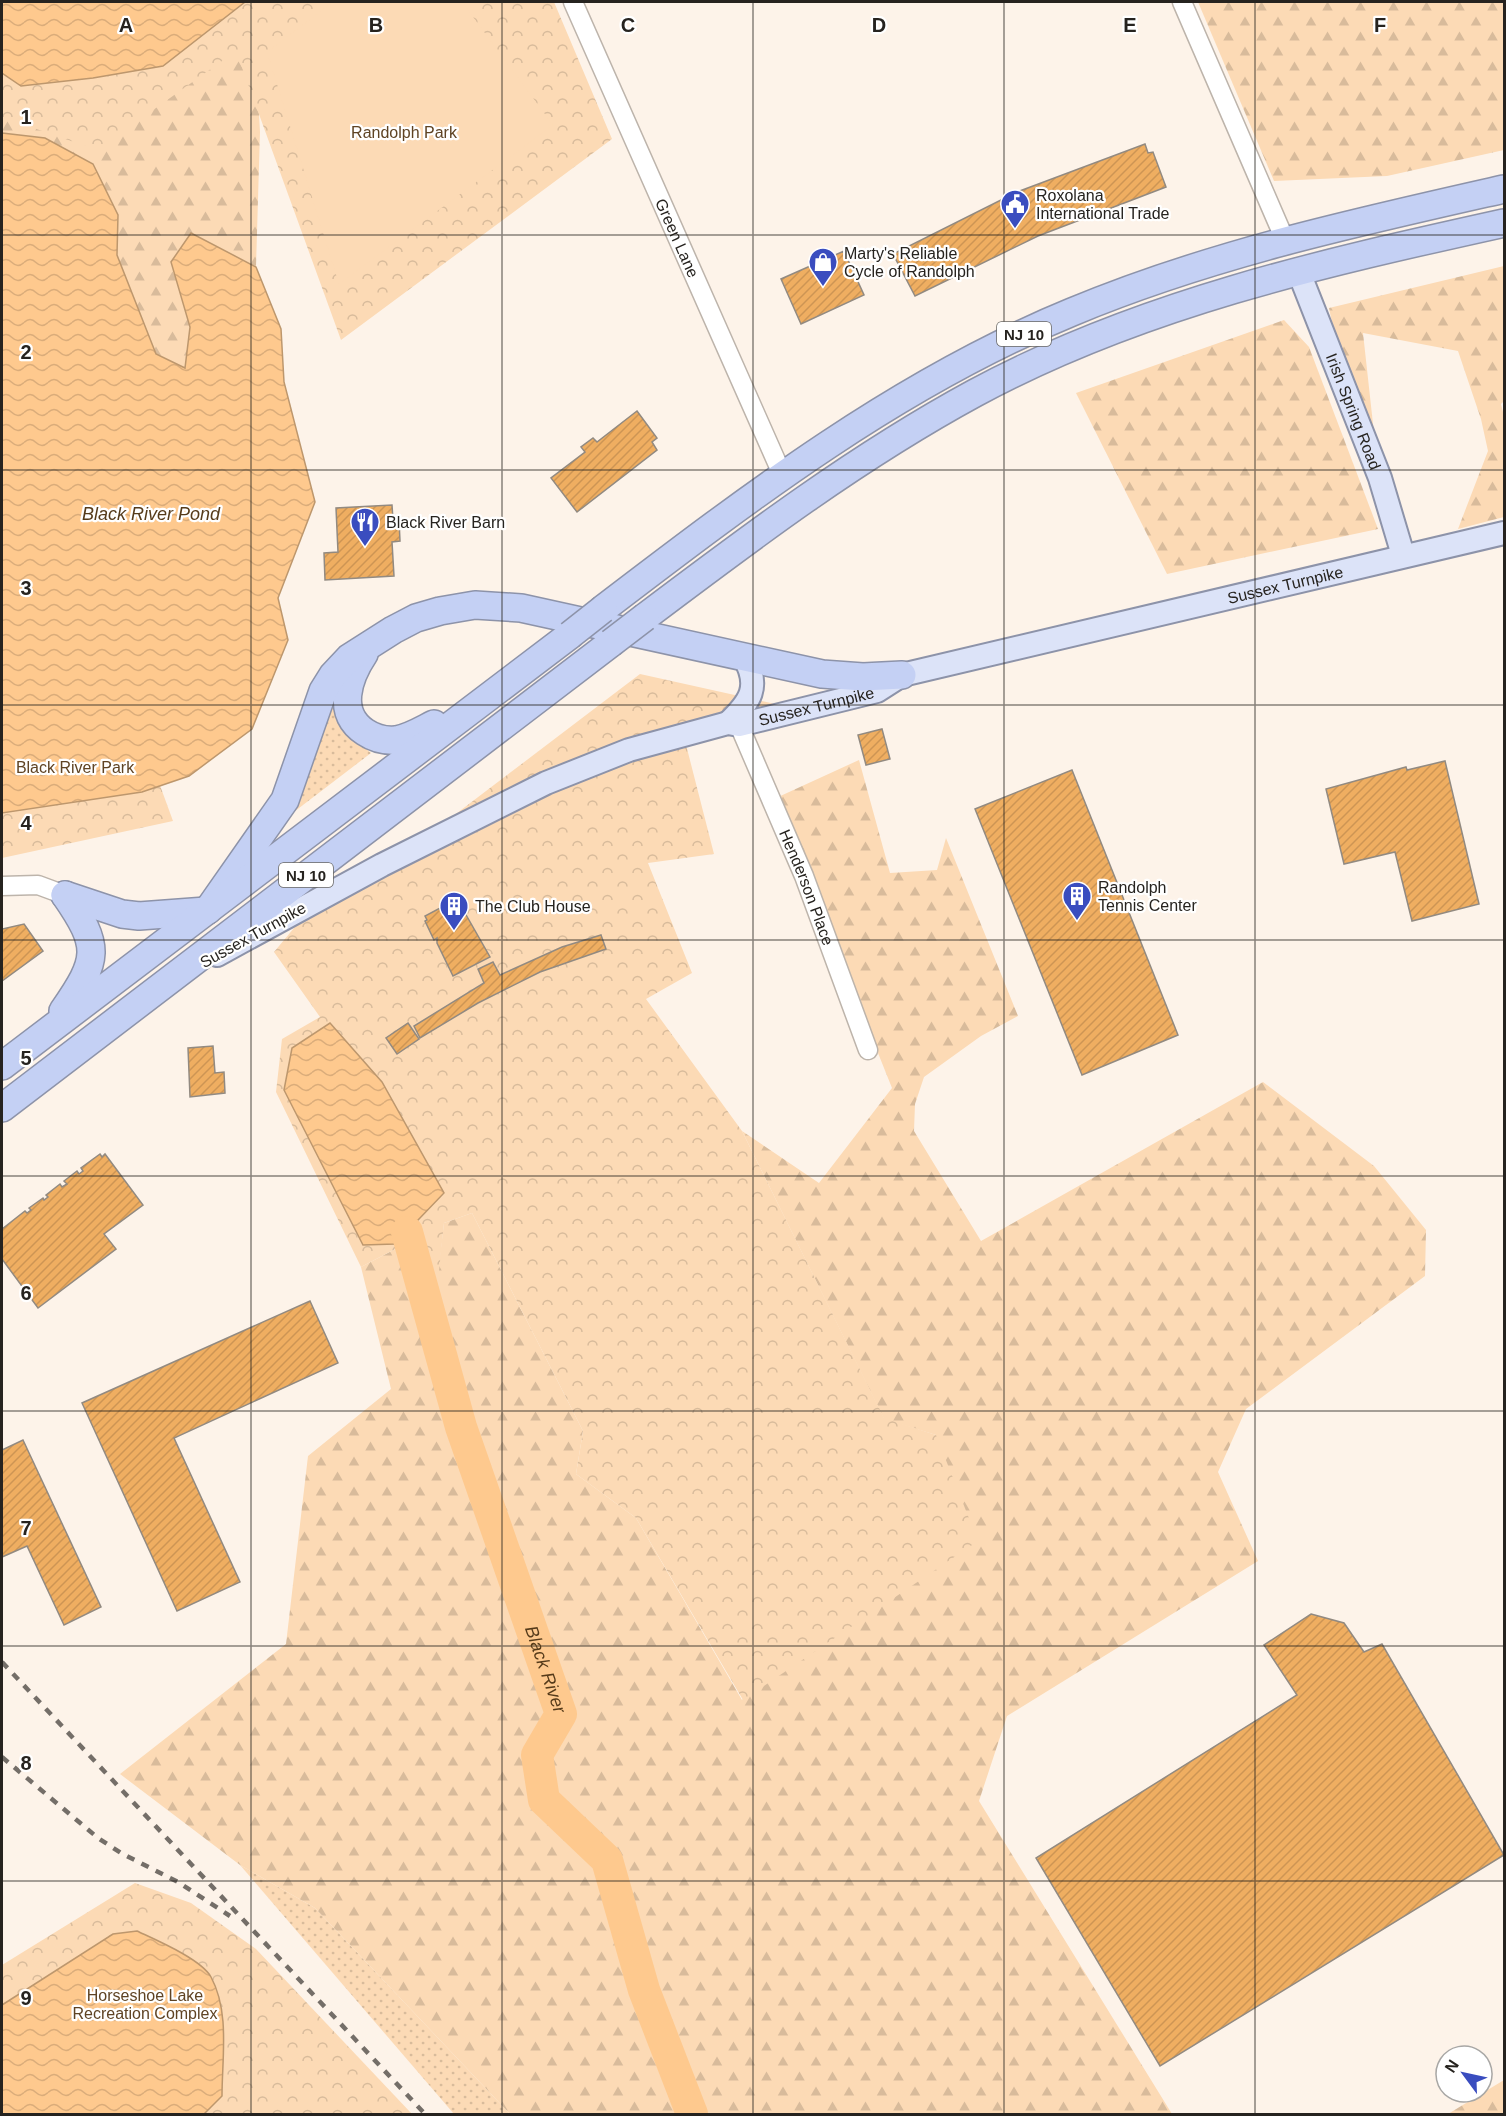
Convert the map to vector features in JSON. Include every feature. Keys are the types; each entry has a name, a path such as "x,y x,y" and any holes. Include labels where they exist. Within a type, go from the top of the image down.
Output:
{"highway":[{"name":"NJ 10","path":"2,1066 782,474 849,429 934,379 1041,325 1163,277 1285,240 1504,189"},
{"name":"NJ 10","path":"2,1108 645,617 830,481 977,392 1058,355 1171,310 1298,270 1504,223"},
{"path":"65,895 122,914 139,916 207,910 285,800 318,703 333,675 349,658 416,618 475,604 538,612 822,674 863,678 902,675"},
{"path":"375,642 358,664 347,691 347,702 352,720 370,736 386,740 404,738 490,695"},
{"path":"52,1028 79,987 92,961 90,935 65,895"}],"main road":[{"name":"Irish Spring Road","path":"1298,270 1380,478 1403,555"},
{"name":"Sussex Turnpike","path":"166,983 322,897 546,783 629,750 877,691 902,675 1504,532"},
{"path":"734,724 751,695 751,669 744,657"}],"street":[{"name":"Green Lane","path":"573,2 782,474"},
{"path":"1182,2 1285,240"},
{"name":"Henderson Place","path":"734,724 804,876 868,1050"},
{"path":"2,886 38,885 65,895"}],"green space":[{"name":"Randolph Park","path":"2,2 554,2 612,139 341,340 236,51 97,150 2,117"},
{"path":"333,2 462,2 553,125 339,284 267,52"},
{"path":"1198,2 1504,2 1504,150 1387,176 1274,181"},
{"path":"255,42 260,132 256,267 191,233 171,262 190,327 185,369 156,354 117,255 118,215 45,138 2,133 2,73"},
{"path":"1504,266 1504,401 1501,404 1504,416 1504,517 1458,529 1488,451 1481,419 1458,351 1363,333 1374,433 1335,337 1329,308"},
{"path":"1284,320 1309,347 1378,529 1167,574 1076,393"},
{"name":"Black River Park","path":"2,352 173,821 2,858"},
{"path":"640,674 784,706 683,733 714,854 648,863 692,973 646,999 742,1131 884,1418 936,1435 978,1541 743,1700 636,1518 576,1474 583,1431 472,1213 444,1223 437,1290 401,1246 361,1267 276,1092 282,1039 320,1017 274,952 299,922 419,842"},
{"path":"335,690 353,738 371,753 286,818"},
{"path":"859,760 890,873 937,870 946,838 1018,1016 981,1036 924,1077 915,1104 914,1131 981,1241 1263,1082 1374,1166 1426,1230 1425,1276 1246,1409 1218,1472 1258,1561 1007,1716 979,1801 1172,2114 510,2114 315,1908 240,1865 120,1774 286,1644 308,1456 391,1389 361,1267 401,1246 436,1289 444,1223 472,1213 583,1431 576,1474 636,1518 742,1700 936,1435 884,1419 742,1131 819,1183 892,1088 776,798"},
{"path":"240,1865 315,1908 510,2114 454,2114"},
{"name":"Horseshoe Lake Recreation Complex","path":"135,1883 191,1903 256,1949 412,2114 2,2114 2,1965"},
{"path":"1504,2080 1504,2114 1448,2114 1464,2104 1494,2104 1494,2086"}],"water":[{"path":"2,2 245,2 163,66 93,78 21,86 2,73"},
{"name":"Black River Pond","path":"2,133 45,138 93,164 118,215 117,255 156,354 185,368 190,327 171,262 191,233 256,267 281,329 284,382 315,502 278,598 288,640 252,729 189,776 142,792 2,813"},
{"path":"330,1023 382,1082 444,1193 395,1244 363,1245 284,1090 292,1048"},
{"path":"137,1931 198,1963 211,1977 221,2005 223,2020 222,2096 204,2114 2,2114 2,2005 113,1934"}],"building":[{"path":"1145,144 1148,153 1153,152 1166,187 1038,236 915,296 893,254 1017,192"},
{"name":"Marty's Reliable Cycle of Randolph","path":"844,251 864,295 801,324 781,279"},
{"path":"637,411 657,438 652,442 657,450 577,512 551,478 585,452 581,447 593,438 597,442"},
{"name":"Black River Barn","path":"392,505 393,520 399,520 400,541 392,542 394,576 325,580 324,553 338,552 336,508"},
{"path":"882,729 890,759 866,765 858,735"},
{"path":"1445,761 1479,904 1412,921 1395,852 1344,864 1326,789 1406,767 1407,770"},
{"name":"Randolph Tennis Center","path":"1072,770 1178,1035 1082,1075 975,809"},
{"name":"The Club House","path":"457,899 490,957 453,976 437,943 437,938 434,940 425,921 427,920 425,916"},
{"path":"24,924 43,951 2,981 2,929"},
{"path":"601,935 606,949 540,972 478,1003 420,1038 414,1026 484,983 478,969 493,962 500,975 562,947"},
{"path":"408,1023 419,1039 397,1054 386,1038"},
{"path":"213,1046 215,1073 224,1072 225,1093 190,1097 188,1048"},
{"path":"100,1154 102,1157 105,1154 143,1205 104,1234 116,1249 38,1308 2,1259 2,1229 25,1211 27,1213 31,1210 29,1208 43,1198 44,1200 48,1197 46,1195 60,1184 62,1187 67,1184 64,1181 77,1171 79,1174 83,1171 81,1168"},
{"path":"310,1301 338,1363 174,1438 240,1582 177,1611 82,1403"},
{"path":"23,1440 101,1607 64,1625 27,1546 2,1557 2,1450"},
{"path":"1311,1614 1344,1623 1364,1652 1382,1644 1504,1855 1160,2066 1036,1858 1297,1695 1264,1645"}],"waterway":[{"name":"Black River","path":"407,1232 461,1427 561,1714 537,1755 544,1800 607,1860 644,1990 692,2114"}],"railway":[{"path":"2,1662 425,2114"},
{"path":"2,1757 98,1838 121,1853 178,1882 230,1916"}],"place":[{"name":"Roxolana International Trade","path":"1015,230"},
{"name":"Marty's Reliable Cycle of Randolph","path":"823,288"},
{"name":"Black River Barn","path":"365,548"},
{"name":"Randolph Tennis Center","path":"1077,922"},
{"name":"The Club House","path":"454,932"}]}
